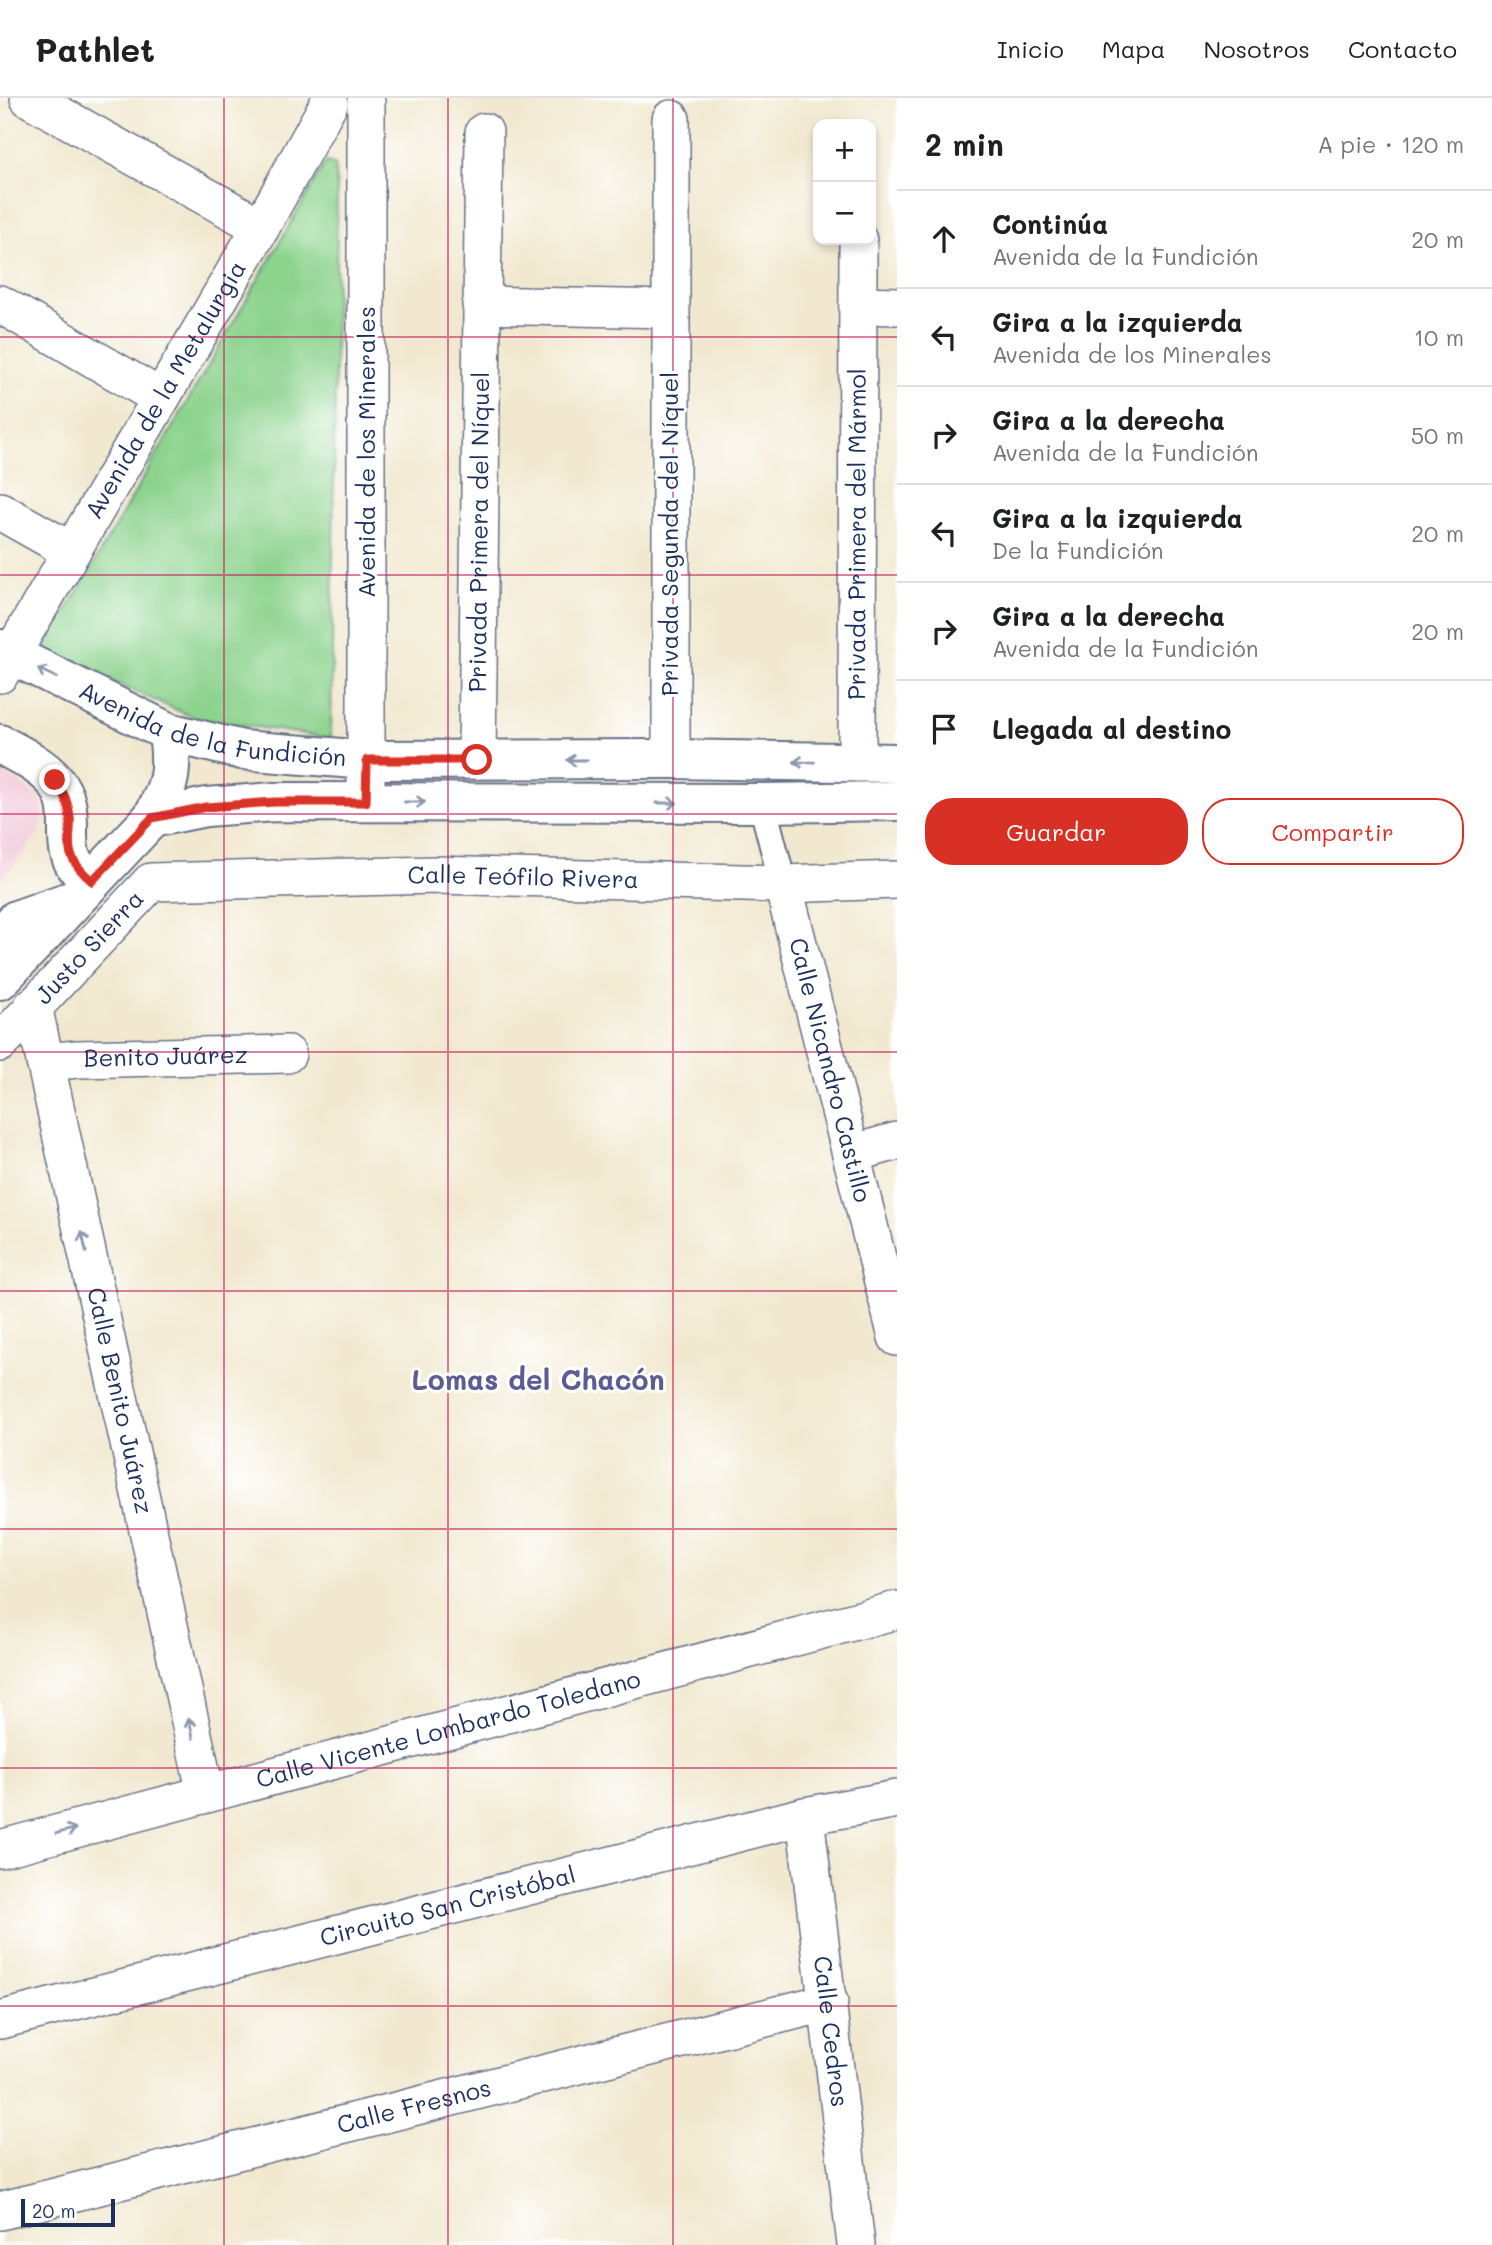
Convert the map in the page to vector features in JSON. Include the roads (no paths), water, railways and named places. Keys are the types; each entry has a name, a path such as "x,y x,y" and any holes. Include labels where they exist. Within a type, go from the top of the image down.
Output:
{"street":[{"path":"29,98 261,227"},
{"path":"326,101 342,107 354,107 368,100"},
{"name":"Avenida de los Minerales","path":"366,802 368,100"},
{"name":"Avenida de la Metalurgia","path":"4,660 261,227 326,101"},
{"name":"Privada Segunda del Níquel","path":"671,119 671,759"},
{"name":"Privada Primera del Níquel","path":"477,760 484,132"},
{"name":"Privada Primera del Mármol","path":"857,763 858,245"},
{"path":"0,304 161,398"},
{"path":"481,305 670,309"},
{"path":"858,305 897,306"},
{"path":"0,511 71,551"},
{"name":"Avenida de la Fundición","path":"4,660 168,733 242,750 367,760 671,759 897,763"},
{"path":"0,980 152,818 166,792 172,762 168,733"},
{"path":"0,744 39,767 55,780 66,800 70,820 69,854 82,891"},
{"name":"Avenida de la Fundición","path":"152,818 206,807 275,802 897,801"},
{"path":"762,803 783,884"},
{"name":"Calle Teófilo Rivera","path":"151,882 435,874 783,884 897,880"},
{"name":"Justo Sierra","path":"0,1043 151,882"},
{"name":"Calle Nicandro Castillo","path":"783,884 897,1337"},
{"path":"0,938 16,920 82,891"},
{"name":"Calle Benito Juárez","path":"33,1006 206,1794"},
{"name":"Benito Juárez","path":"45,1062 288,1054"},
{"path":"851,1154 897,1141"},
{"name":"Calle Vicente Lombardo Toledano","path":"0,1849 897,1610"},
{"name":"Circuito San Cristóbal","path":"0,2020 805,1816 897,1799"},
{"name":"Calle Cedros","path":"805,1816 856,2245"},
{"name":"Calle Fresnos","path":"0,2211 829,2002"}],"district":[{"name":"Lomas del Chacón","path":"538,1380"}]}
